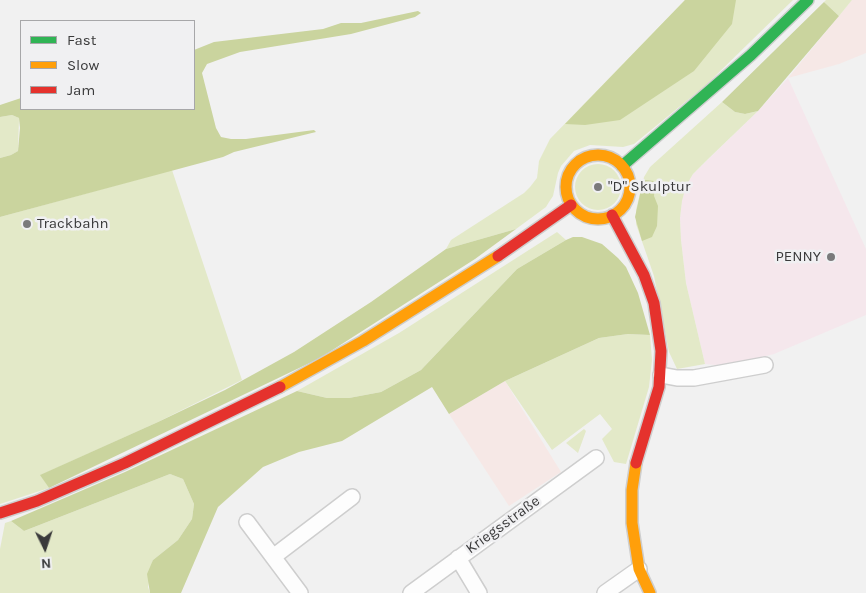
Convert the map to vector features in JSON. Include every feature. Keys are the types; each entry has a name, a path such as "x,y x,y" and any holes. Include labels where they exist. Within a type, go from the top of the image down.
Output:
{"street":[{"path":"622,166 751,55 808,0"},
{"path":"603,156 613,159 622,166 627,174 629,193 626,202 620,210 612,215 594,218 577,212 571,205 566,185 568,174 574,165 588,157 603,156"},
{"path":"0,513 37,501 125,463 277,390 363,341 504,252 571,205"},
{"path":"612,215 634,252 644,275 654,303 661,352 659,387 635,466 632,490 632,523 640,568 650,593"},
{"path":"661,374 677,378 694,378 765,364"},
{"name":"Kriegsstraße","path":"410,593 596,458"},
{"path":"273,557 352,498"},
{"path":"246,522 300,593"},
{"path":"458,558 479,593"},
{"path":"605,593 640,568"}],"shaded area":[{"path":"852,0 866,0 866,53 839,64 788,78"},
{"path":"788,78 866,249 866,315 774,354 726,366 705,364 686,283 681,240 680,218 686,186 693,174 758,111"},
{"path":"505,381 561,472 509,506 449,414"}],"green space":[{"path":"685,0 793,0 706,85 634,144 623,147 590,145 574,151 561,166 553,196 546,207 516,229 446,249 451,240 524,193 530,187 537,178 539,161 550,139"},
{"path":"685,0 736,0 732,24 694,71 620,120 585,125 565,124"},
{"path":"826,0 852,0 839,16 824,2"},
{"path":"824,2 839,16 758,111 745,114 735,112 722,102"},
{"path":"418,11 421,13 415,17 351,34 240,52 207,64 202,73 216,128 221,137 246,139 314,130 316,132 234,152 223,157 0,217 0,158 18,151 20,128 19,118 12,115 0,117 0,105 20,98 20,110 195,110 195,50 214,42 323,29 341,23 361,23"},
{"path":"722,102 735,112 745,114 758,111 693,174 686,186 680,218 681,240 686,283 705,364 677,369 669,352 654,276 636,224 636,210 644,177 650,167"},
{"path":"12,115 19,118 18,151 0,158 0,117"},
{"path":"598,164 611,168 617,174 621,187 617,200 611,206 598,210 585,206 579,200 575,187 579,174 585,168"},
{"path":"172,170 242,380 158,422 41,475 49,488 0,504 0,217"},
{"path":"643,181 654,181 655,184 654,196 658,206 657,226 652,237 642,241 635,217"},
{"path":"516,229 475,259 320,358 49,488 40,475 225,390 294,352 371,302 446,249"},
{"path":"557,232 566,240 517,269 421,370 381,392 349,398 327,398 297,391 399,333"},
{"path":"573,237 582,237 602,244 626,267 638,293 650,335 628,334 599,338 505,381 449,414 432,387 342,441 299,452 263,467 218,507 181,593 150,593 147,574 153,560 178,540 192,519 194,504 183,479 170,474 24,531 11,521 125,472 297,391 327,398 349,398 381,392 421,370 517,269"},
{"path":"628,334 650,335 652,360 649,387 626,464 614,462 602,439 612,429 600,414 552,450 505,381 599,338"},
{"path":"584,429 586,431 578,453 566,443"},
{"path":"170,474 183,479 194,504 192,519 178,540 153,560 148,587 150,593 0,593 0,549 5,523 11,521 24,531"}],"traffic: fast":[{"path":"622,166 751,55 808,0"}],"traffic: slow":[{"path":"598,155 616,161 624,169 630,187 624,205 616,213 598,219 580,213 572,205 566,187 572,169 580,161 598,155"},
{"path":"280,387 363,341 498,256"},
{"path":"636,463 632,490 632,523 639,569 650,593"}],"traffic: jam":[{"path":"498,256 571,205"},
{"path":"612,215 644,275 654,303 661,351 659,387 636,463"},
{"path":"0,513 37,501 125,463 280,387"}],"place":[{"name":"\"D\" Skulptur","path":"598,187"},
{"name":"Trackbahn","path":"27,224"},
{"name":"PENNY","path":"831,257"}]}
